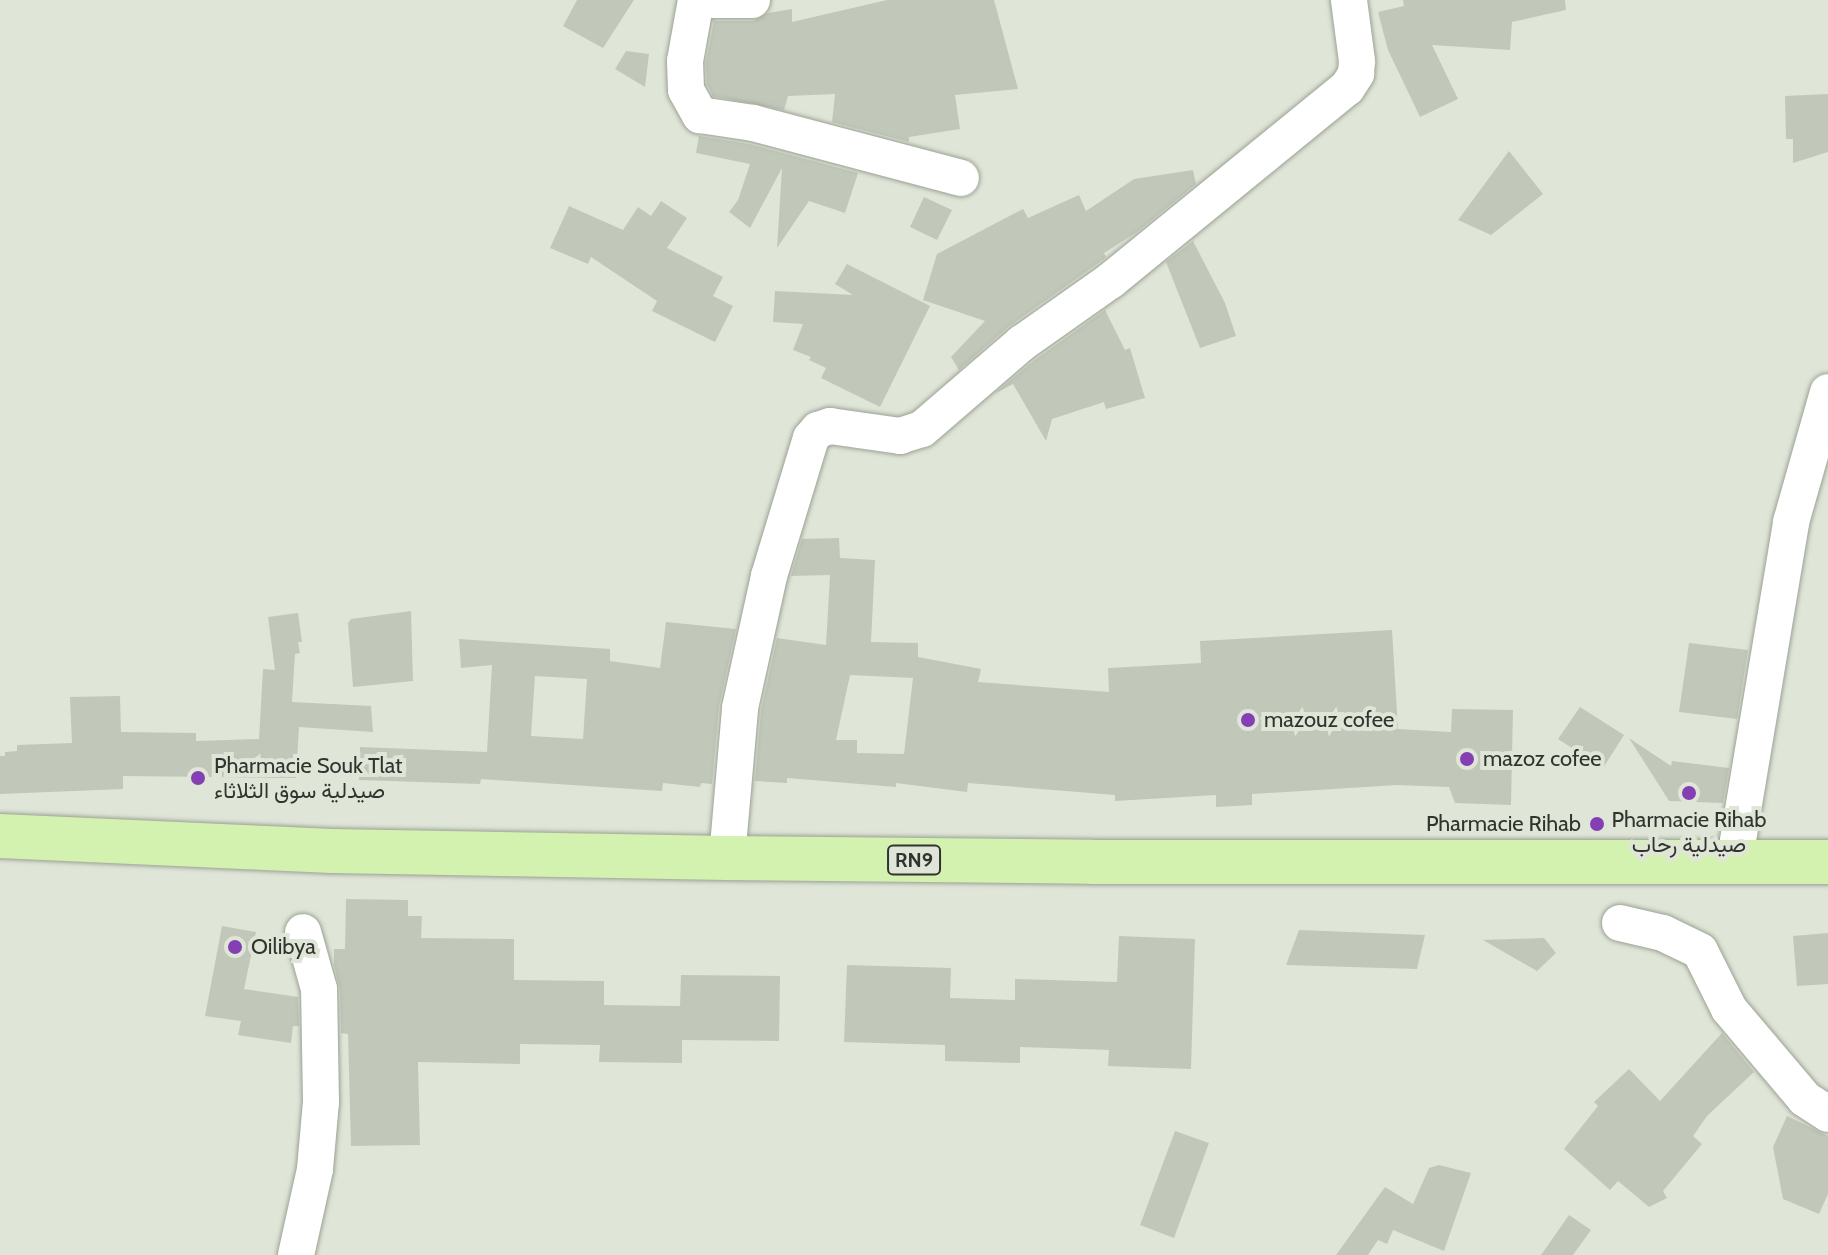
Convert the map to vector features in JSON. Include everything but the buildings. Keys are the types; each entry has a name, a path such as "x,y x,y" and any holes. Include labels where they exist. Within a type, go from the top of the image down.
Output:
{"main road":[{"name":"RN9","path":"0,836 316,850 727,858 1828,862"}],"street":[{"path":"696,0 685,61 686,90 700,115 753,123 961,178"},
{"path":"712,0 752,0"},
{"path":"727,858 740,708 769,576 811,438 818,430 830,426 900,436 922,429 1022,343 1110,281 1347,88 1356,74 1357,61 1349,0"},
{"path":"1734,864 1785,550 1828,392"},
{"path":"1620,923 1663,933 1700,951 1729,1009 1805,1099 1828,1114"},
{"path":"296,1255 315,1169 321,1102 319,989 303,932"}],"place":[{"name":"mazouz cofee","path":"1248,720"},
{"name":"mazoz cofee","path":"1467,759"},
{"name":"Pharmacie Souk Tlat صيدلية سوق الثلاثاء","path":"198,778"},
{"name":"Pharmacie Rihab صيدلية رحاب","path":"1689,793"},
{"name":"Pharmacie Rihab","path":"1597,824"},
{"name":"Oilibya","path":"235,947"}]}
